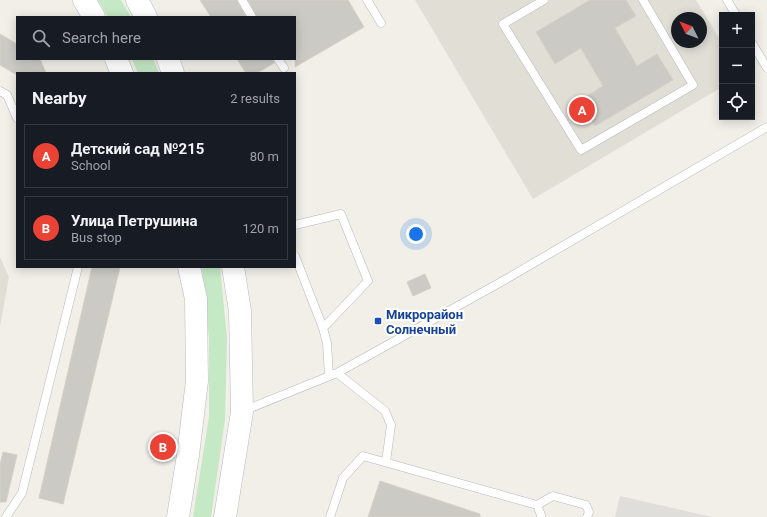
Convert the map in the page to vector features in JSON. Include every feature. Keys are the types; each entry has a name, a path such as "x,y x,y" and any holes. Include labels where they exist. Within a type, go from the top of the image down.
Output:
{"main road":[{"path":"84,0 93,16"},
{"path":"137,0 145,16"},
{"path":"116,60 122,72"},
{"path":"168,60 173,72"},
{"path":"178,517 188,455 197,381 196,299 189,268"},
{"path":"225,517 242,412 240,311 233,268"}],"lane":[{"path":"242,0 251,16"},
{"path":"367,0 380,23"},
{"path":"544,0 503,24 581,150 693,85 643,0"},
{"path":"727,0 734,12"},
{"path":"755,48 767,68"},
{"path":"279,60 284,68"},
{"path":"0,91 7,95 16,116"},
{"path":"242,412 338,373 501,282 767,127"},
{"path":"296,225 341,214 368,281 323,328"},
{"path":"296,259 323,328 327,343 329,376"},
{"path":"6,517 22,493 78,268"},
{"path":"338,373 385,411 391,426 386,462"},
{"path":"330,517 343,478 364,456 537,505 553,496 586,505 589,512 588,517"},
{"path":"537,505 541,517"}],"shaded area":[{"path":"415,0 696,0 703,12 671,12 671,48 707,48 707,18 719,38 719,89 533,199"},
{"path":"0,257 9,277 0,327"},
{"path":"620,496 712,517 615,517"}],"green space":[{"path":"98,0 121,0 130,16 107,16"},
{"path":"132,60 153,60 159,72 138,72"},
{"path":"202,268 220,268 227,338 225,420 211,517 193,517 209,417 209,339"}],"building":[{"path":"200,0 237,0 245,16 210,16"},
{"path":"248,0 348,0 364,27 295,67 296,16 256,16"},
{"path":"590,0 626,0 636,16 615,28 637,66 657,54 673,80 595,126 579,101 603,86 581,48 555,64 536,32"},
{"path":"0,34 16,43 16,60 40,60 46,72 16,72 16,74 0,65"},
{"path":"238,60 273,60 274,63 259,72 245,72"},
{"path":"92,268 120,268 63,504 39,498"},
{"path":"425,274 431,288 413,296 407,282"},
{"path":"3,452 17,455 6,502 0,502 0,465"},
{"path":"380,481 480,514 480,517 368,517"}],"place":[{"name":"Детский сад №215","path":"582,110"},
{"name":"Микрорайон Солнечный","path":"378,321"},
{"name":"Улица Петрушина","path":"163,447"}]}
